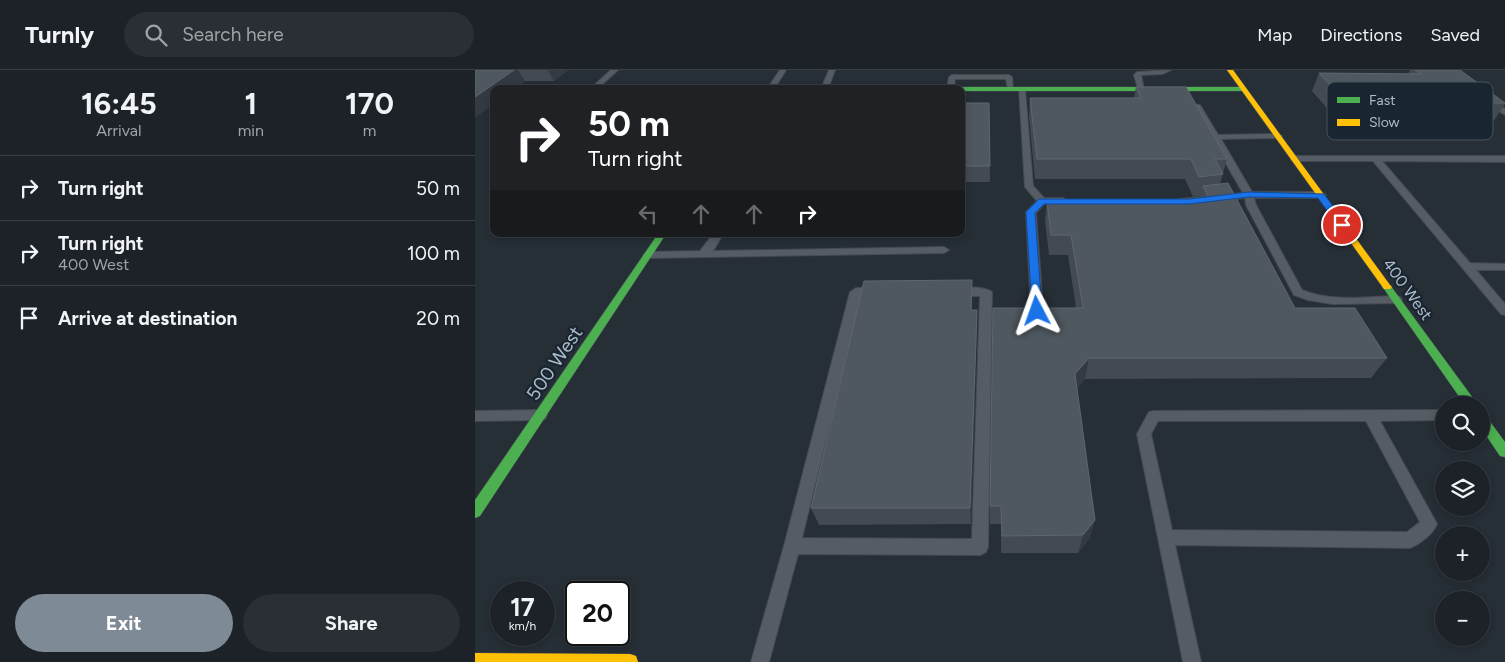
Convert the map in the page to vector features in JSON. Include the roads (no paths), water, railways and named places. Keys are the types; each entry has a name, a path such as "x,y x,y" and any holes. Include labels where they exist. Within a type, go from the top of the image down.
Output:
{"street":[{"name":"400 West","path":"1230,70 1465,396"},
{"path":"965,89 1244,89"},
{"name":"500 West","path":"475,512 660,237"},
{"path":"1490,431 1505,452"},
{"path":"475,661 630,662"}],"lane":[{"path":"598,85 615,70"},
{"path":"773,85 783,70"},
{"path":"826,85 832,70"},
{"path":"1141,89 1137,75 1139,73 1168,70"},
{"path":"952,73 1009,74 1010,89"},
{"path":"1022,89 1029,187 1042,201"},
{"path":"1493,104 1505,113"},
{"path":"1197,107 1249,195 1251,205 1298,292 1308,298 1321,300 1396,300"},
{"path":"1216,137 1278,136"},
{"path":"1294,158 1505,160"},
{"path":"1376,159 1505,311"},
{"path":"1170,202 1189,202 1249,195 1321,195"},
{"path":"1037,311 1031,212 1042,201 1071,201"},
{"path":"703,254 709,249 716,237"},
{"path":"648,255 944,250"},
{"path":"1467,266 1505,267"},
{"path":"760,662 792,546 856,292 896,292"},
{"path":"792,546 980,547 985,292 946,292"},
{"path":"475,416 540,415"},
{"path":"1165,537 1410,540 1429,524 1370,415"},
{"path":"1192,662 1144,434 1155,416 1435,415"}]}
